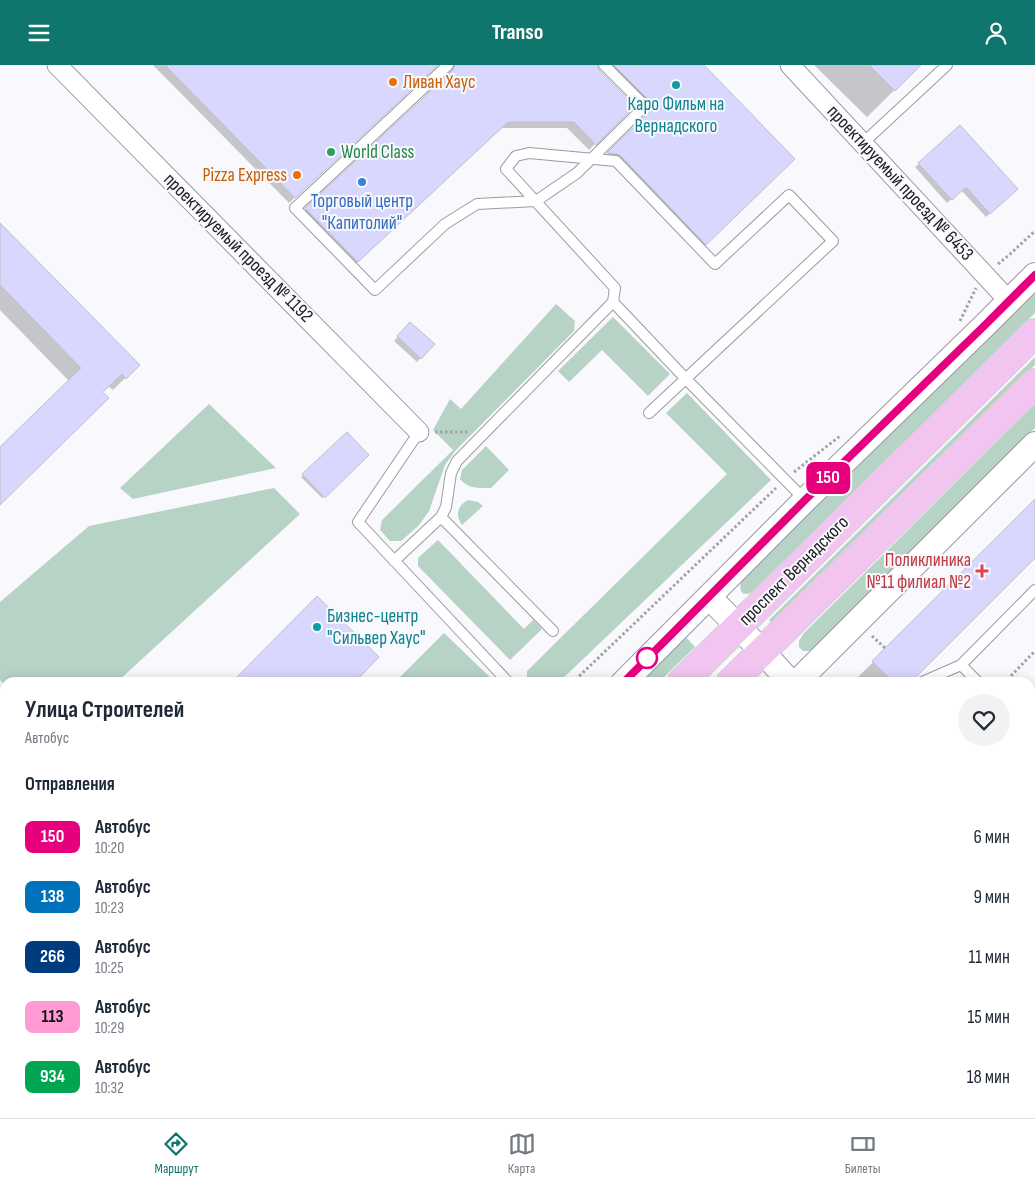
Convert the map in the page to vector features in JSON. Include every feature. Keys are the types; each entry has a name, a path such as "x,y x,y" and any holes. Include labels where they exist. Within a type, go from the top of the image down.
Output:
{"main road":[{"name":"проспект Вернадского","path":"687,677 1035,333"},
{"name":"проспект Вернадского","path":"736,677 1035,383"}],"street":[{"name":"проектируемый проезд № 1192","path":"57,65 419,432"},
{"name":"проектируемый проезд № 6453","path":"790,65 1009,301"},
{"path":"629,677 805,500 1035,275"},
{"path":"802,677 1033,450"},
{"path":"709,597 786,677"}],"lane":[{"path":"448,65 295,208 375,290 445,224 477,204 536,201 577,173 645,107 604,65"},
{"path":"862,144 947,65"},
{"path":"394,561 442,517 446,507 451,473 457,461 613,302 614,288 506,169 516,156 529,153 616,161 715,264 789,195 833,241 650,413"},
{"path":"613,302 805,500"},
{"path":"419,432 358,523 503,677"},
{"path":"442,517 553,631"},
{"path":"929,677 961,665 1035,590"},
{"path":"961,665 973,677"}],"path":[{"path":"959,321 984,274 1009,255 1035,231"},
{"path":"419,432 486,432"},
{"path":"578,677 785,479 843,434"},
{"path":"872,636 885,648"},
{"path":"1010,677 1035,651"}],"green space":[{"path":"1035,288 1035,313 754,591 743,594 740,586 742,578"},
{"path":"556,304 575,321 574,331 456,450 445,465 429,511 417,527 401,541 390,541 380,530 382,520 453,450 433,430 450,399 461,409"},
{"path":"613,317 670,374 648,396 602,350 569,382 558,371"},
{"path":"1035,357 1035,365 773,625 769,620"},
{"path":"687,393 771,480 564,677 527,677 527,671 727,474 666,413"},
{"path":"209,404 276,468 133,499 120,488"},
{"path":"1035,404 1035,428 815,647 809,651 803,651 799,647 799,641 804,633"},
{"path":"486,446 509,470 491,488 467,485 460,479 462,470"},
{"path":"274,488 300,514 122,677 0,677 0,602 89,526"},
{"path":"468,500 478,502 483,506 462,525 458,518 458,511 461,505"},
{"path":"438,540 524,629 533,620 542,629 510,660 418,566 418,558"},
{"path":"444,633 490,677 400,677"},
{"path":"685,636 695,647 664,677 644,677"}],"building":[{"path":"165,65 438,65 295,198"},
{"path":"455,65 597,65 599,70 635,106 596,145 574,122 508,122 358,262 305,208 453,70"},
{"path":"614,65 704,65 795,159 706,245 621,156 607,153 652,107 650,101"},
{"path":"869,65 921,65 895,91"},
{"path":"960,125 1018,189 990,214 966,187 952,200 918,163"},
{"path":"0,223 140,365 126,379 122,374 103,392 109,398 0,505 0,447 81,368 0,285"},
{"path":"410,322 435,344 421,359 397,336"},
{"path":"347,432 369,455 325,498 302,474"},
{"path":"1035,499 1035,558 916,677 888,677 872,661"},
{"name":"Бизнес-центр \"Сильвер Хаус\"","path":"317,596 379,657 360,677 237,677"}],"bus line":[{"name":"150","path":"629,677 805,500 1035,275"}],"place":[{"name":"Ливан Хаус","path":"393,82"},
{"name":"Каро Фильм на Вернадского","path":"676,85"},
{"name":"World Class","path":"331,152"},
{"name":"Pizza Express","path":"297,175"},
{"name":"Торговый центр \"Капитолий\"","path":"362,182"},
{"name":"Поликлиника №11 филиал №2","path":"982,571"},
{"name":"Бизнес-центр \"Сильвер Хаус\"","path":"317,627"}]}
